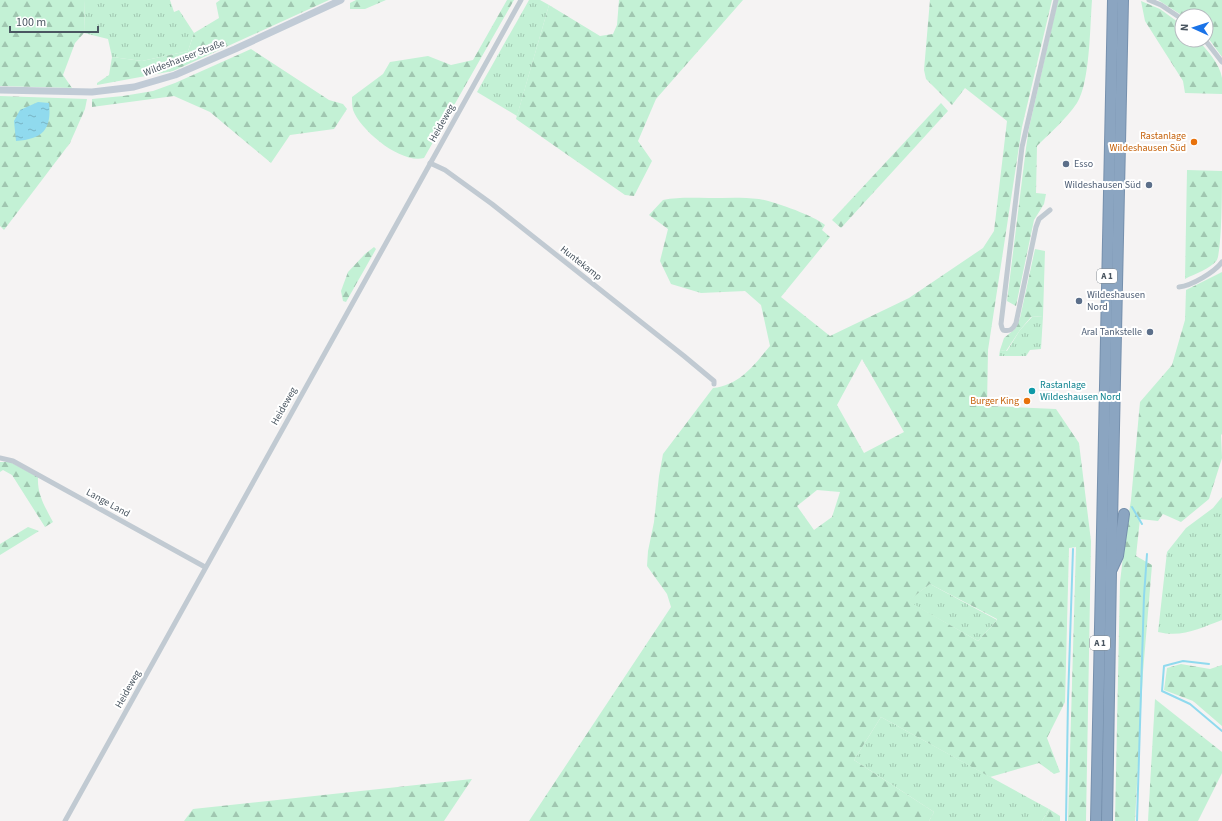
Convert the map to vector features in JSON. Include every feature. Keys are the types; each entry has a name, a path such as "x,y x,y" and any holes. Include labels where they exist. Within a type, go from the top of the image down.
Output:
{"highway":[{"name":"A 1","path":"1096,821 1113,0"},
{"name":"A 1","path":"1107,821 1123,0"},
{"path":"1111,571 1118,556 1124,514"}],"main road":[{"name":"Wildeshauser Straße","path":"0,90 92,92 117,90 141,85 175,75 341,0"}],"street":[{"name":"Heideweg","path":"65,821 521,0"},
{"path":"1050,210 1039,219 1036,227 1016,323 1014,328 1011,330 1004,330 1001,324 1022,147 1056,0"},
{"path":"1149,0 1161,5 1174,14"},
{"path":"1211,48 1222,62"},
{"name":"Huntekamp","path":"430,163 445,170 492,204 684,356 714,381 714,384"},
{"path":"1179,287 1185,286 1210,273 1222,262"},
{"name":"Lange Land","path":"0,458 13,461 206,567"}],"green space":[{"path":"0,0 85,0 84,33 75,43 63,75 72,88 0,86"},
{"path":"85,0 170,0 174,12 179,10 194,33 188,51 142,61 112,57 108,39 84,33"},
{"path":"220,0 329,0 173,71 97,85 97,83 109,75 112,57 142,61 188,51 194,33 219,18 216,3"},
{"path":"356,0 386,0 365,9 350,9 350,3"},
{"path":"507,0 514,0 424,158 415,159 394,151 373,136 364,127 353,110 352,97 383,74 390,62 428,56 451,65 473,60"},
{"path":"529,0 540,0 549,5 517,116 477,92"},
{"path":"619,0 743,0 656,99 638,141 652,161 634,196 625,195 516,119 549,5 600,36 613,34 617,25"},
{"path":"930,0 1052,0 1022,127 988,350 987,406 1056,409 1079,443 1091,541 1086,821 1068,821 1076,547 1069,548 1065,702 1047,738 1060,772 1054,774 1039,763 990,777 881,717 854,760 934,812 929,821 529,821 671,607 667,594 647,566 663,454 713,388 731,383 746,373 770,346 761,305 745,291 701,293 671,284 660,261 668,229 649,215 663,200 674,198 746,198 759,199 783,206 803,213 825,225 822,230 830,237 781,297 830,336 909,298 983,248 994,231 1007,121 965,88 952,105 926,79 924,70","holes":["862,359 904,432 864,453 837,405","817,490 840,492 832,517 814,530 797,506","930,584 997,620 978,641 908,601"]},
{"path":"1058,0 1092,0 1087,68 1085,82 1077,103 1063,120 1037,146 1036,193 1046,194 1044,204 1034,220 1016,306 1007,301 1026,148 1029,128"},
{"path":"1158,0 1222,0 1222,57 1214,46 1214,8 1174,8 1174,10"},
{"path":"1141,1 1160,9 1174,19 1174,48 1205,48 1216,62 1221,73 1222,94 1185,93 1183,81 1145,21"},
{"path":"251,49 329,100 343,104 347,109 334,129 290,135 271,163 210,112 174,96 92,107 92,99 153,91 175,83"},
{"path":"0,96 87,99 85,109 70,143 4,230 0,226"},
{"path":"941,103 948,111 841,228 832,220"},
{"path":"1187,170 1222,171 1222,204 1220,244 1217,260 1206,269 1185,279"},
{"path":"374,247 376,249 346,302 343,301 341,291 348,272"},
{"path":"1035,249 1045,251 1043,316 1031,317 1006,351 1000,350 1004,338 1015,329 1020,318"},
{"path":"1222,272 1222,458 1209,499 1181,522 1163,514 1158,521 1140,519 1136,556 1152,565 1143,672 1135,821 1115,821 1120,582 1131,500 1140,402 1172,365 1185,320 1186,290"},
{"path":"1043,316 1041,349 1030,350 1026,356 999,356 1000,350 1007,351 1020,330 1032,317"},
{"path":"0,462 10,462 38,477 40,495 53,522 45,527 12,475 3,470 0,472"},
{"path":"1222,497 1222,620 1199,629 1183,633 1167,634 1158,632 1167,552 1186,528 1213,508"},
{"path":"28,527 39,531 0,555 0,544"},
{"path":"930,584 997,620 978,641 907,601"},
{"path":"1181,664 1210,669 1222,665 1222,726 1193,701 1164,690 1167,668"},
{"path":"1155,699 1222,752 1222,773 1198,821 1148,821"},
{"path":"881,717 1049,809 1042,821 929,821 934,812 854,760"},
{"path":"472,779 444,821 184,821 193,809"},
{"path":"1049,809 1060,816 1060,821 1042,821"}],"water":[{"path":"38,102 49,103 50,112 47,126 39,135 33,138 16,141 14,121 20,110"}],"waterway":[{"path":"1132,507 1142,524"},
{"path":"1066,821 1073,549"},
{"path":"1137,821 1144,596 1147,554"},
{"path":"1209,664 1183,661 1164,666 1162,691 1190,704 1222,731"}],"place":[{"name":"Rastanlage Wildeshausen Süd","path":"1194,142"},
{"name":"Esso","path":"1066,164"},
{"name":"Wildeshausen Süd","path":"1149,185"},
{"name":"Wildeshausen Nord","path":"1079,301"},
{"name":"Aral Tankstelle","path":"1150,332"},
{"name":"Rastanlage Wildeshausen Nord","path":"1032,391"},
{"name":"Burger King","path":"1027,401"}]}
